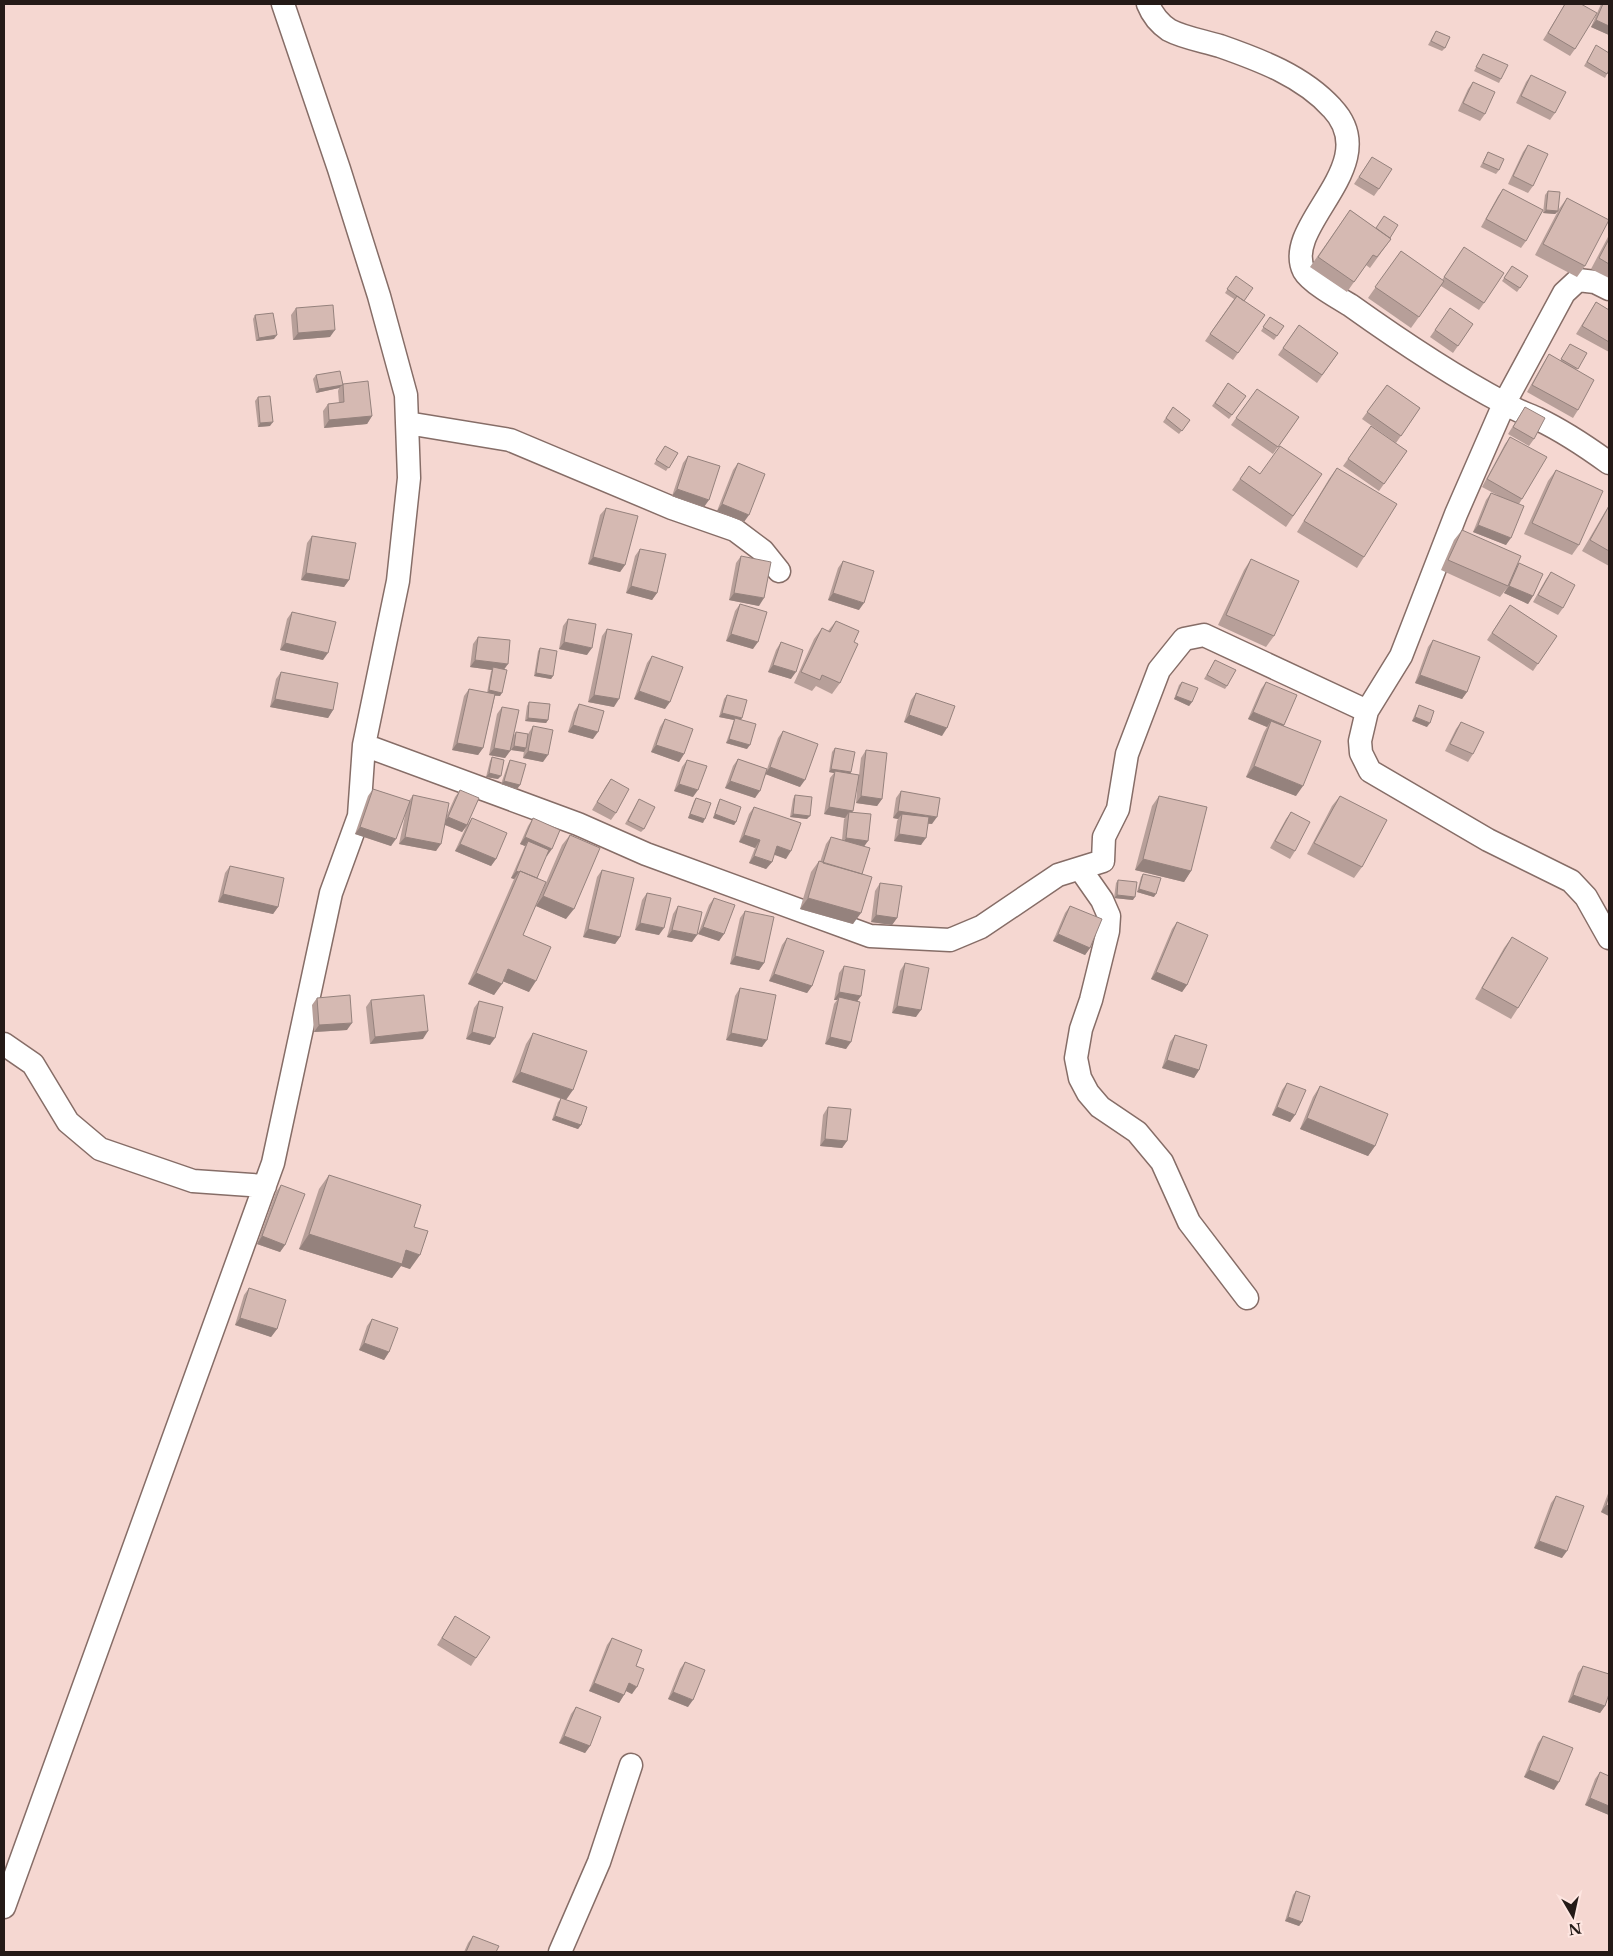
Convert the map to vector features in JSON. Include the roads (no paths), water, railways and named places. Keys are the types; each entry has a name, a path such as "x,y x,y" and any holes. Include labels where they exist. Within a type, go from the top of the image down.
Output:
{"street":[{"path":"4,1907 273,1162 331,893 359,816 364,745 398,582 409,478 406,395 379,296 339,169 283,4"},
{"path":"1148,4 1161,24 1171,31 1221,46 1278,69 1308,86 1333,108 1344,126 1348,141 1346,162 1309,230 1301,250 1300,258 1305,273 1383,328 1504,404 1540,420 1609,463"},
{"path":"1609,289 1595,282 1578,280 1564,293 1504,404 1456,514 1401,656 1367,711 1360,741 1361,753 1370,771 1488,840 1571,881 1586,896 1609,938"},
{"path":"407,423 510,440 672,508 735,530 764,551 779,571"},
{"path":"364,745 578,824 646,854 870,936 950,940 981,927 1058,875 1081,870 1103,861 1104,837 1118,809 1127,754 1159,670 1184,639 1204,635 1367,711"},
{"path":"1081,870 1102,900 1109,916 1108,931 1091,1000 1081,1028 1076,1058 1080,1078 1088,1093 1100,1107 1137,1132 1162,1162 1189,1222 1247,1298"},
{"path":"4,1044 33,1064 68,1122 100,1149 193,1181 265,1186"},
{"path":"560,1952 599,1862 631,1765"}]}
